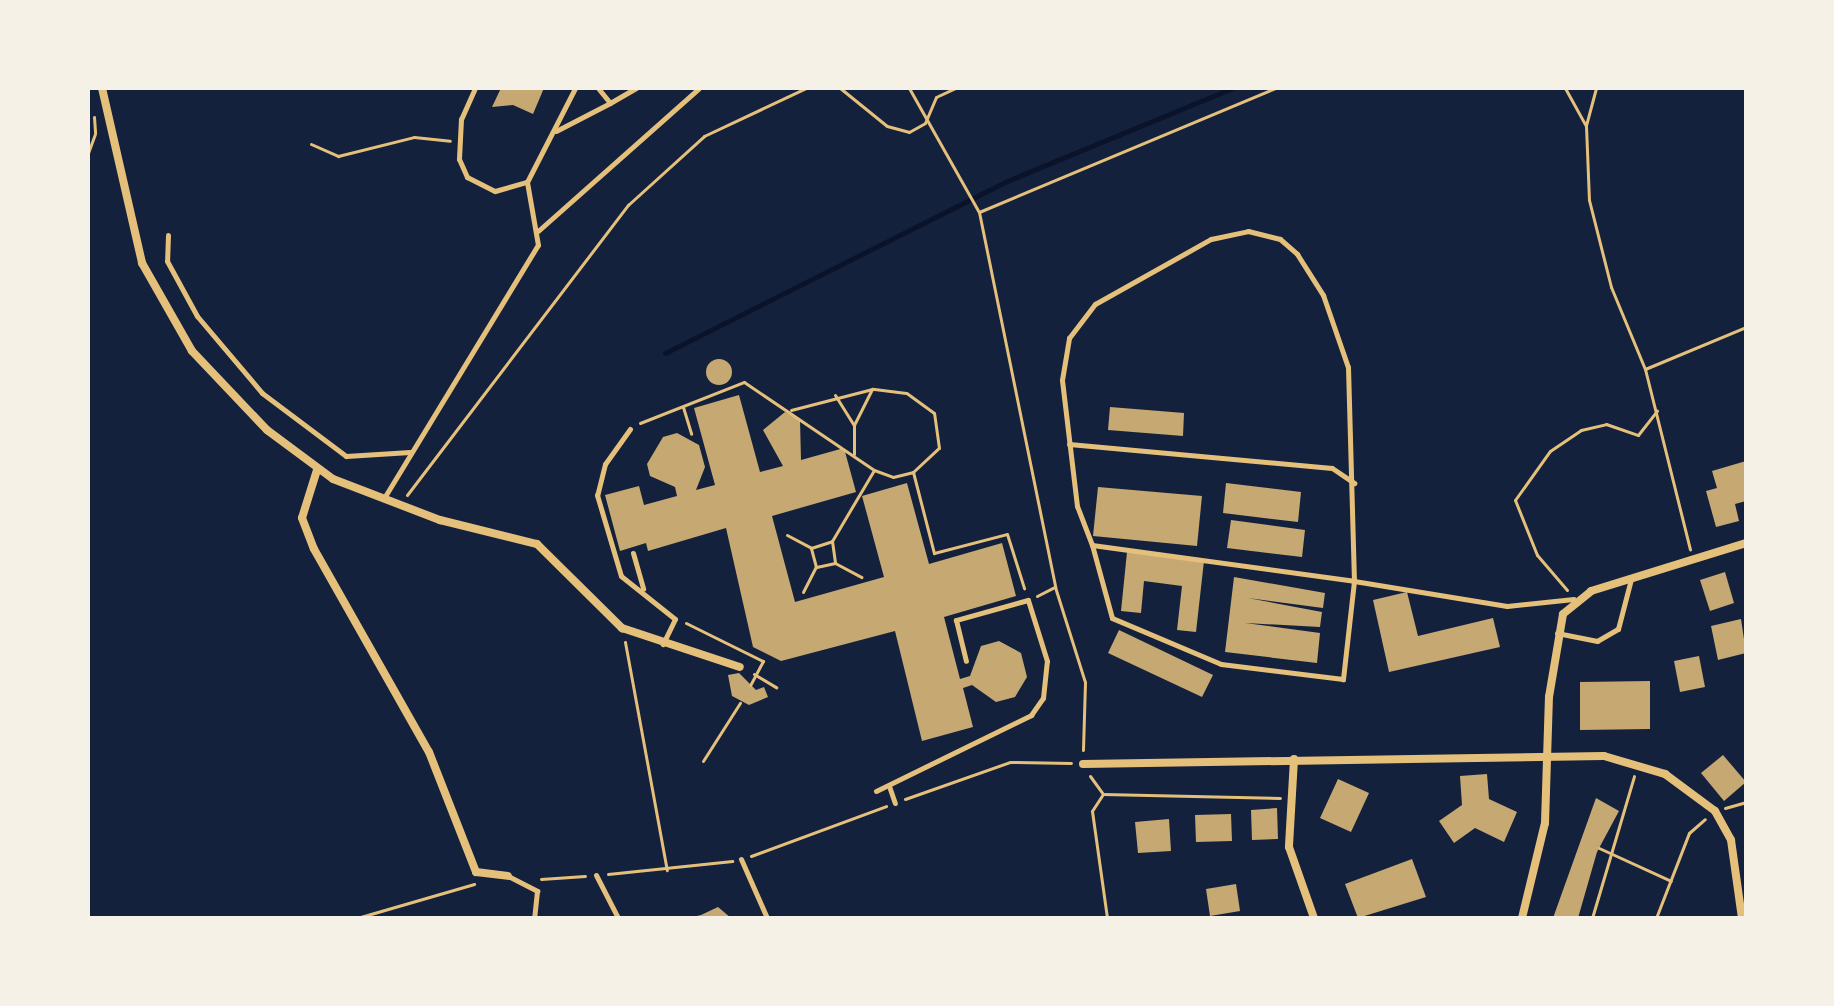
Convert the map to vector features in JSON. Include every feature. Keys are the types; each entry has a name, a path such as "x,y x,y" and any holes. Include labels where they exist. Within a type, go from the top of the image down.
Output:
{"street":[{"path":"102,88 142,263 192,351 317,470 400,505 537,544 622,628 663,645 740,667"},
{"path":"317,470 302,518 314,549 429,752 476,872 508,876"},
{"path":"1522,918 1545,823 1552,754 1556,632 1574,599 1692,557 1746,543"},
{"path":"1083,764 1552,754 1637,766 1665,774 1715,811 1731,840 1742,918"},
{"path":"1294,759 1288,798 1289,847 1314,918"}],"lane":[{"path":"475,88 458,141 467,177 479,186 495,191 527,182"},
{"path":"383,498 538,245 538,231 527,182 575,88"},
{"path":"598,88 610,103"},
{"path":"555,131 636,88"},
{"path":"538,231 699,88"},
{"path":"1248,231 1280,239 1323,295 1348,367 1355,484 1354,581 1343,679 1221,664 1112,618 1092,545 1077,506 1069,444 1065,349 1083,318 1211,239 1248,231"},
{"path":"168,235 167,261 197,316 262,393 346,456 411,452"},
{"path":"630,429 605,464 597,495 607,548 621,576 643,590 675,619 663,645"},
{"path":"1069,444 1332,468 1355,484"},
{"path":"1092,545 1354,581 1507,606 1574,599"},
{"path":"633,553 643,590"},
{"path":"1556,632 1597,641 1618,629 1631,579"},
{"path":"876,791 889,786 907,771 1031,715 1043,698 1047,661 1028,600 956,620 966,661"},
{"path":"889,786 895,803"},
{"path":"741,859 767,918"},
{"path":"596,875 618,918"},
{"path":"508,876 537,891 534,918"}],"path":[{"path":"400,505 628,205 704,136 806,88"},
{"path":"841,88 887,126 909,132 925,123 926,111 955,88"},
{"path":"910,88 977,203 1055,587 1085,682 1083,764 1103,794"},
{"path":"979,212 1275,88"},
{"path":"1565,88 1586,126"},
{"path":"1596,88 1586,126 1589,200 1611,287 1645,369 1692,557"},
{"path":"88,153 95,133"},
{"path":"311,144 338,156 414,137 458,141"},
{"path":"1645,369 1746,327"},
{"path":"630,429 744,382 874,470 893,477 913,472 939,448 934,413 906,393 872,389 835,394 789,411"},
{"path":"854,454 854,425 872,389"},
{"path":"835,394 854,425"},
{"path":"683,407 691,434"},
{"path":"1574,599 1537,555 1515,500 1550,451 1581,430 1606,424 1638,435 1657,411"},
{"path":"835,563 832,541 874,470"},
{"path":"913,472 934,553 1007,534 1028,600 1055,587"},
{"path":"787,535 811,548 816,567 803,592"},
{"path":"811,548 832,541"},
{"path":"816,567 835,563 861,577"},
{"path":"675,619 763,661 750,685"},
{"path":"622,628 667,870"},
{"path":"740,667 776,687"},
{"path":"703,761 740,703"},
{"path":"508,876 667,870 741,859 1010,762 1083,764"},
{"path":"1592,918 1637,766"},
{"path":"1103,794 1288,798"},
{"path":"1103,794 1092,811 1107,918"},
{"path":"1656,918 1689,833 1715,811 1746,802"},
{"path":"1599,848 1671,881"},
{"path":"357,918 483,882"}],"building":[{"path":"501,88 544,88 533,114 513,105 492,107"},
{"path":"719,359 728,363 732,372 728,381 719,385 710,381 706,372 710,363"},
{"path":"739,395 760,472 783,466 763,430 785,412 800,420 801,460 844,448 856,492 772,516 795,602 884,577 862,496 907,483 929,564 1002,543 1016,596 944,617 960,679 970,676 981,646 999,641 1021,653 1027,677 1015,697 996,702 972,685 963,688 973,727 922,741 895,631 781,661 753,647 726,528 648,551 646,543 620,551 605,495 639,486 644,505 677,496 675,487 650,476 647,464 663,437 677,433 699,445 705,467 696,490 715,485 694,408"},
{"path":"1110,407 1184,413 1183,436 1108,430"},
{"path":"1746,461 1746,501 1735,504 1739,521 1716,527 1706,491 1717,488 1712,471"},
{"path":"1226,483 1301,492 1298,522 1223,513"},
{"path":"1098,487 1202,496 1197,546 1093,536"},
{"path":"1231,520 1305,530 1302,557 1227,548"},
{"path":"1127,552 1204,561 1196,632 1177,630 1182,586 1144,581 1141,613 1121,611"},
{"path":"1725,572 1734,603 1710,611 1700,580"},
{"path":"1234,577 1325,593 1323,608 1248,598 1322,612 1320,627 1245,623 1320,633 1317,663 1225,652"},
{"path":"1407,592 1418,636 1493,618 1500,647 1389,672 1373,600"},
{"path":"1741,619 1746,653 1718,660 1711,626"},
{"path":"1119,630 1213,675 1202,697 1108,653"},
{"path":"1699,656 1705,687 1680,692 1674,661"},
{"path":"739,673 756,690 764,687 768,697 749,705 732,696 728,675"},
{"path":"1650,681 1650,729 1580,730 1580,682"},
{"path":"1723,755 1746,782 1724,801 1701,773"},
{"path":"1487,774 1489,799 1517,812 1504,842 1475,828 1454,843 1439,821 1462,805 1460,776"},
{"path":"1338,779 1369,793 1351,832 1320,818"},
{"path":"1596,798 1619,811 1597,852 1578,918 1553,918"},
{"path":"1277,808 1278,839 1252,840 1251,810"},
{"path":"1231,814 1232,841 1196,842 1195,815"},
{"path":"1169,819 1171,851 1138,853 1135,822"},
{"path":"1412,859 1426,897 1358,918 1345,884"},
{"path":"1236,884 1240,911 1210,916 1206,889"},
{"path":"718,907 731,918 688,918 701,915"}],"waterway":[{"path":"665,353 1007,181 1233,88"}]}
